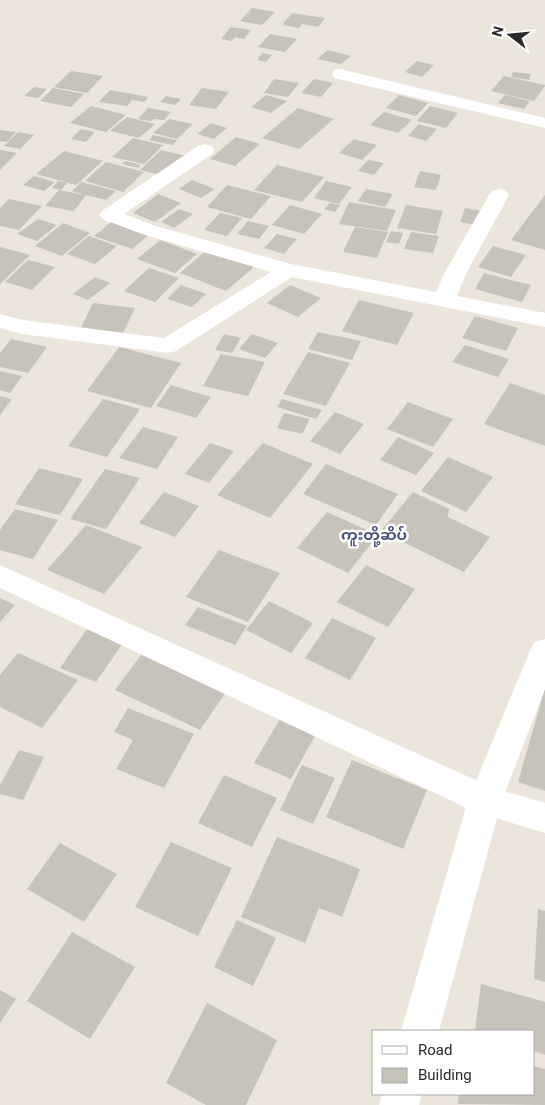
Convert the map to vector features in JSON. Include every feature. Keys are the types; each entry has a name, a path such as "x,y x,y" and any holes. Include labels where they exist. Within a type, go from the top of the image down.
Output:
{"street":[{"path":"340,74 545,123"},
{"path":"205,150 108,215 149,230 288,270 545,320"},
{"path":"444,300 456,272 499,196"},
{"path":"0,321 22,327 168,346 288,270"},
{"path":"0,576 485,800 545,818"},
{"path":"420,1030 485,800 545,652"}],"building":[{"path":"252,8 275,12 262,25 240,21"},
{"path":"292,13 325,18 318,27 302,24 299,28 282,25"},
{"path":"231,27 251,30 244,39 235,37 232,41 221,39"},
{"path":"270,34 297,39 285,52 258,47"},
{"path":"328,50 351,56 341,64 317,59"},
{"path":"262,53 272,55 266,62 257,60"},
{"path":"417,61 434,65 422,77 405,72"},
{"path":"71,71 103,76 87,93 54,87"},
{"path":"513,72 531,74 529,80 511,77"},
{"path":"504,76 545,86 534,101 491,91"},
{"path":"274,79 299,83 288,97 264,93"},
{"path":"314,79 333,83 321,97 301,93"},
{"path":"34,87 47,89 38,98 24,96"},
{"path":"53,88 84,94 71,107 40,101"},
{"path":"202,88 229,92 216,109 189,105"},
{"path":"110,90 149,97 144,102 132,100 127,106 99,102"},
{"path":"266,95 287,101 271,113 251,107"},
{"path":"399,95 428,103 416,116 386,108"},
{"path":"505,95 530,101 524,109 498,103"},
{"path":"166,96 181,99 175,105 160,102"},
{"path":"91,106 126,115 106,132 70,123"},
{"path":"430,106 458,113 446,128 417,121"},
{"path":"148,108 171,112 164,120 138,119"},
{"path":"298,108 334,119 299,149 262,138"},
{"path":"384,112 412,120 398,133 370,125"},
{"path":"127,117 155,124 139,138 110,131"},
{"path":"169,119 193,124 177,139 153,133"},
{"path":"211,123 227,128 214,139 197,134"},
{"path":"418,124 437,129 426,141 408,136"},
{"path":"81,129 95,132 86,142 71,139"},
{"path":"0,130 16,132 7,142 0,141"},
{"path":"18,132 34,135 20,149 4,146"},
{"path":"153,135 177,140 173,145 149,140"},
{"path":"236,137 260,144 235,166 210,159"},
{"path":"133,138 163,145 144,164 112,157"},
{"path":"354,139 377,145 362,160 339,153"},
{"path":"0,150 17,153 0,170"},
{"path":"161,150 186,156 165,176 140,170"},
{"path":"64,151 103,161 76,185 36,174"},
{"path":"368,160 384,163 374,175 358,171"},
{"path":"126,161 141,165 138,168 122,164"},
{"path":"106,162 144,172 123,192 85,181"},
{"path":"277,165 324,177 302,202 254,190"},
{"path":"420,171 441,175 436,190 414,187"},
{"path":"34,176 55,182 44,191 23,185"},
{"path":"192,180 215,189 201,198 179,189"},
{"path":"58,181 67,183 61,190 52,188"},
{"path":"326,181 352,187 339,204 314,198"},
{"path":"81,182 116,191 106,200 86,195 74,211 45,206 59,190 85,195 72,191"},
{"path":"227,185 271,196 251,219 207,207"},
{"path":"366,189 393,194 385,207 358,201"},
{"path":"158,194 181,203 155,222 133,213"},
{"path":"545,195 545,250 511,240"},
{"path":"9,199 42,206 19,230 0,226 0,208"},
{"path":"349,202 396,210 387,231 339,224"},
{"path":"330,203 340,205 335,212 324,209"},
{"path":"290,205 322,214 304,234 272,225"},
{"path":"406,205 443,211 436,234 397,228"},
{"path":"465,208 482,211 477,225 460,222"},
{"path":"179,209 193,214 174,228 161,222"},
{"path":"220,213 242,218 227,236 204,230"},
{"path":"38,219 57,225 37,241 17,234"},
{"path":"114,220 151,233 132,249 94,236"},
{"path":"248,221 269,226 259,239 237,234"},
{"path":"63,223 90,233 62,256 35,246"},
{"path":"355,227 388,232 377,258 343,252"},
{"path":"391,231 403,233 399,244 386,242"},
{"path":"411,232 439,236 433,253 404,249"},
{"path":"277,234 297,239 284,254 264,248"},
{"path":"89,236 117,246 95,264 67,254"},
{"path":"160,240 197,254 175,273 137,259"},
{"path":"493,246 526,255 511,277 478,267"},
{"path":"0,247 30,255 0,284"},
{"path":"209,248 255,266 226,291 180,273"},
{"path":"28,260 55,267 32,290 5,282"},
{"path":"149,268 179,278 155,302 124,291"},
{"path":"484,273 531,285 522,302 475,289"},
{"path":"95,277 110,283 88,300 73,294"},
{"path":"181,285 206,294 192,307 167,299"},
{"path":"290,285 321,298 298,317 267,303"},
{"path":"359,300 414,313 397,345 342,331"},
{"path":"93,303 135,308 122,335 80,330"},
{"path":"475,316 518,328 506,351 462,338"},
{"path":"318,332 361,341 352,360 308,349"},
{"path":"224,334 241,338 232,353 215,350"},
{"path":"252,334 278,343 265,358 239,349"},
{"path":"11,339 47,347 28,373 0,367 0,353"},
{"path":"465,345 509,359 498,377 452,362"},
{"path":"119,347 181,363 151,408 87,391"},
{"path":"308,352 350,363 326,406 283,394"},
{"path":"221,354 265,362 248,396 203,386"},
{"path":"0,371 22,376 10,393 0,390"},
{"path":"510,383 545,395 545,446 484,424"},
{"path":"171,385 211,397 196,418 156,406"},
{"path":"0,396 12,399 0,415"},
{"path":"103,399 140,409 107,457 68,446"},
{"path":"282,399 322,410 316,419 277,407"},
{"path":"408,402 453,419 433,447 387,429"},
{"path":"335,412 364,424 340,454 310,441"},
{"path":"284,413 310,419 302,434 277,428"},
{"path":"143,427 178,437 157,469 119,458"},
{"path":"398,437 434,453 416,475 380,460"},
{"path":"210,443 234,451 209,483 185,474"},
{"path":"263,443 313,464 270,518 217,495"},
{"path":"448,457 493,477 466,512 421,491"},
{"path":"326,464 398,494 376,525 303,494"},
{"path":"39,468 83,479 60,515 15,504"},
{"path":"105,469 140,478 106,529 70,519"},
{"path":"164,492 199,506 175,537 139,523"},
{"path":"413,492 449,509 448,517 490,537 464,572 381,531"},
{"path":"15,509 58,520 33,559 0,550 0,530"},
{"path":"327,512 378,535 348,573 297,548"},
{"path":"86,525 142,547 104,594 47,570"},
{"path":"219,550 280,573 248,622 186,597"},
{"path":"366,565 415,589 388,627 337,602"},
{"path":"0,598 15,605 0,622"},
{"path":"269,601 313,623 291,653 246,630"},
{"path":"198,607 247,626 235,645 185,625"},
{"path":"332,618 376,638 350,680 305,658"},
{"path":"87,629 123,643 96,682 60,668"},
{"path":"144,651 228,689 200,730 115,690"},
{"path":"18,653 78,680 42,728 0,707 0,675"},
{"path":"545,688 545,791 518,782"},
{"path":"128,708 194,734 164,788 116,769 133,740 114,732"},
{"path":"280,719 316,734 291,779 254,763"},
{"path":"19,750 44,757 23,800 0,794 0,785"},
{"path":"352,760 427,790 403,849 326,817"},
{"path":"302,765 335,778 313,824 280,810"},
{"path":"224,775 277,798 252,847 198,823"},
{"path":"277,837 360,869 342,917 319,908 305,943 241,917"},
{"path":"171,842 232,868 198,936 135,907"},
{"path":"60,843 117,874 84,922 27,889"},
{"path":"538,909 545,911 545,982 534,979"},
{"path":"237,920 276,938 253,986 214,967"},
{"path":"72,932 135,967 90,1039 27,1001"},
{"path":"481,984 545,1002 545,1055 535,1051 535,1030 475,1030"},
{"path":"0,990 16,999 0,1023"},
{"path":"207,1003 277,1040 246,1105 206,1105 166,1083"},
{"path":"535,1066 545,1069 545,1105 458,1104 459,1095 535,1095"}],"district":[{"name":"ကူးတို့ဆိပ်","path":"374,535"}]}
